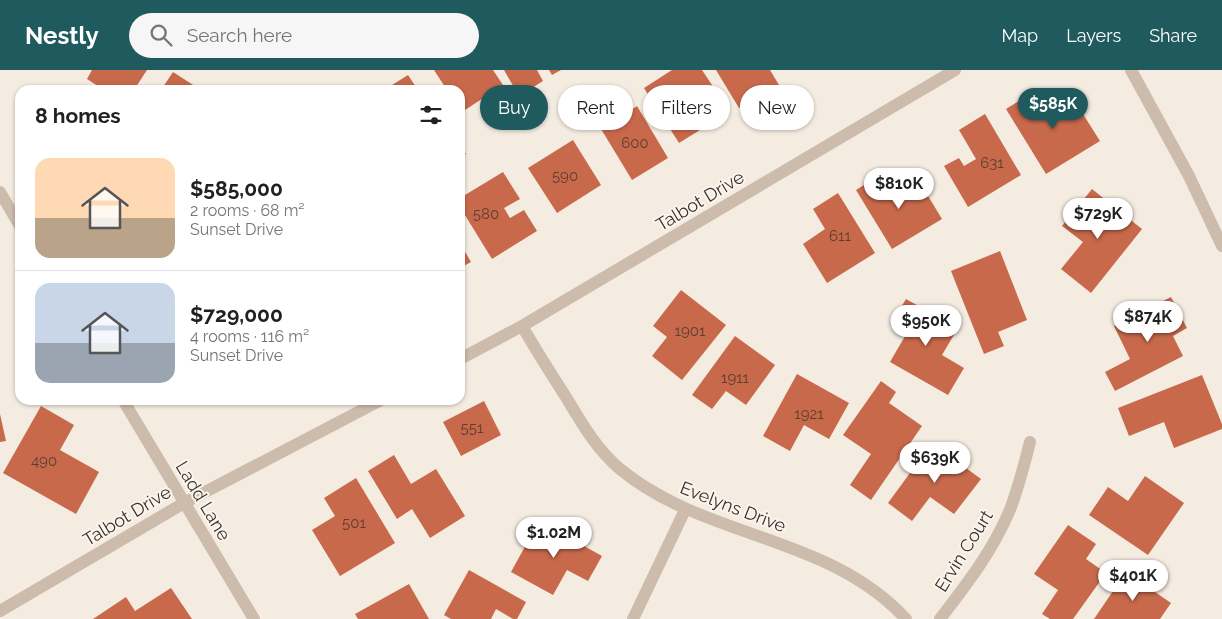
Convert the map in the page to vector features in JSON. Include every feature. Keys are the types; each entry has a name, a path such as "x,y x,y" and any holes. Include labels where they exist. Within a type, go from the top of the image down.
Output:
{"street":[{"name":"Talbot Drive","path":"465,356 522,326 955,70"},
{"path":"1131,70 1188,176 1222,246"},
{"path":"0,192 15,218"},
{"name":"Evelyns Drive","path":"522,326 583,426 607,457 620,470 658,496 685,510 793,548 834,565 867,585 906,619"},
{"name":"Ladd Lane","path":"126,405 254,619"},
{"name":"Talbot Drive","path":"0,611 184,503 371,405"},
{"name":"Ervin Court","path":"940,619 975,574 1001,529 1009,512 1030,442"},
{"path":"633,619 685,510"}],"building":[{"path":"92,70 147,70 137,85 96,85 87,79"},
{"path":"434,70 493,70 503,85 480,85 480,100 465,110 465,85 444,85"},
{"path":"504,70 537,70 543,81 537,85 513,85"},
{"path":"549,70 561,70 552,75"},
{"path":"672,70 702,70 712,85 649,85"},
{"path":"716,70 770,70 779,85 740,85 739,108 730,93 730,85 725,85"},
{"path":"173,72 193,85 164,85"},
{"path":"408,75 415,85 392,85"},
{"path":"1036,90 1048,109 1071,95 1100,141 1046,174 1006,109"},
{"path":"637,106 643,116 643,130 651,130 668,158 632,180 602,130 633,130 633,109"},
{"path":"985,114 1021,175 968,207 944,166 959,158 964,166 976,159 959,130"},
{"path":"671,130 700,130 679,143"},
{"path":"573,140 601,185 557,213 528,168"},
{"path":"503,172 520,199 504,208 510,218 524,210 537,231 492,259 465,215 465,195"},
{"path":"880,175 893,197 919,181 942,219 892,249 856,190"},
{"path":"1092,189 1142,229 1091,293 1061,269 1083,242 1062,226"},
{"path":"838,193 875,253 827,283 803,244 825,229 813,209"},
{"path":"1000,251 1027,320 998,332 1004,346 984,354 951,271"},
{"path":"465,252 471,262 465,265"},
{"path":"681,290 726,325 682,380 652,356 667,337 653,326"},
{"path":"1171,297 1187,328 1173,336 1183,356 1115,391 1105,372 1130,359 1114,326"},
{"path":"906,299 958,328 942,355 964,368 948,395 890,362 908,331 892,322"},
{"path":"735,336 775,365 746,405 726,391 712,409 692,395"},
{"path":"797,374 849,403 829,439 804,425 790,451 763,436"},
{"path":"1202,375 1222,424 1222,429 1174,448 1164,422 1129,436 1118,408"},
{"path":"881,381 896,392 889,403 922,426 871,500 850,485 871,454 843,435"},
{"path":"484,401 501,435 461,456 443,422"},
{"path":"41,406 74,425 60,450 99,472 76,514 3,473"},
{"path":"0,414 6,441 0,442"},
{"path":"932,443 981,479 954,514 930,497 912,521 888,503"},
{"path":"394,455 411,484 436,469 465,516 430,538 412,509 397,519 368,471"},
{"path":"1145,476 1184,503 1148,555 1089,515 1108,487 1128,501"},
{"path":"356,478 395,543 340,576 312,530 335,516 324,498"},
{"path":"539,521 602,556 588,581 567,570 553,595 511,572"},
{"path":"1068,525 1096,544 1086,559 1106,573 1073,619 1050,619 1042,614 1058,590 1034,574"},
{"path":"469,570 526,602 517,619 513,619 496,609 491,619 451,619 444,615"},
{"path":"1126,572 1171,603 1160,619 1094,619"},
{"path":"409,584 429,619 358,619 355,614"},
{"path":"171,588 192,619 93,619 126,597 135,611"}]}
